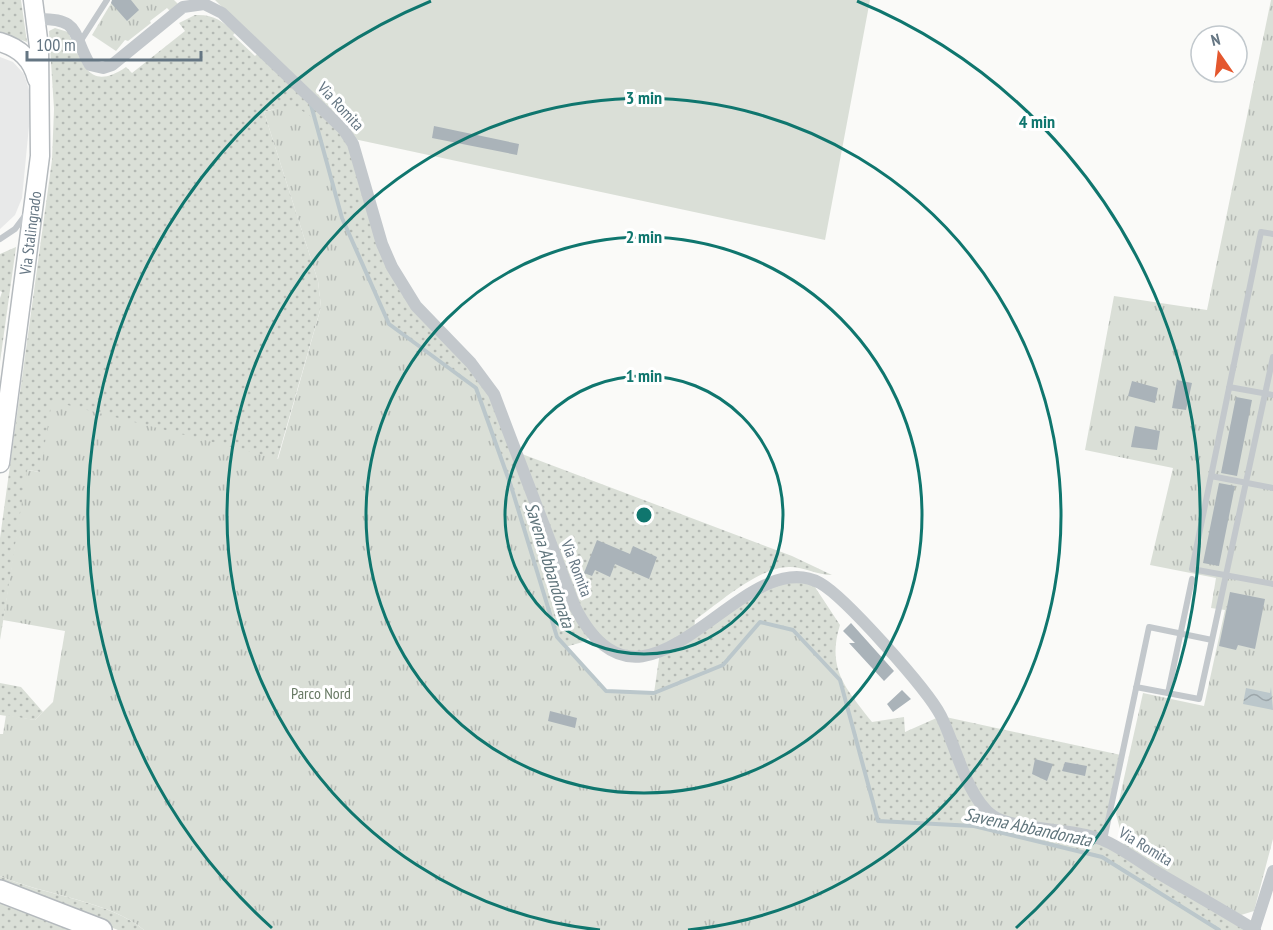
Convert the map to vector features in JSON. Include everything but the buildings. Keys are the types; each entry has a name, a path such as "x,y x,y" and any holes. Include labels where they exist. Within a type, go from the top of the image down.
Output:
{"highway":[{"path":"0,891 101,930"},
{"path":"0,898 25,901"}],"main road":[{"name":"Via Stalingrado","path":"0,463 36,194 41,98 33,0"},
{"path":"0,42 20,51 31,63 41,98"}],"street":[{"name":"Via Romita","path":"36,19 62,20 72,28 90,65 97,68 108,67 180,9 203,2 219,11 234,24 343,129 353,144 392,267 416,306 477,370 494,394 575,607 591,636 625,655 635,656 660,652 712,621 763,585 787,577 809,578 838,597 921,686 940,716 978,799 994,817 1104,840 1254,930 1273,871"}],"lane":[{"path":"80,42 106,0"},
{"path":"0,239 21,222 36,194"},
{"path":"1273,234 1261,232 1192,568 1273,584"},
{"path":"1136,687 1199,699 1273,357"},
{"path":"1229,387 1273,395"},
{"path":"1211,476 1273,488"},
{"path":"1168,693 1192,579"},
{"path":"1104,840 1149,627 1212,640"}],"shaded area":[{"path":"0,57 13,62 24,74 29,90 30,116 22,198 15,215 0,229"}],"green space":[{"path":"0,0 21,0 27,42 0,32"},
{"path":"113,0 174,0 178,4 170,11 167,8 128,41 125,40 116,51 92,35"},
{"path":"215,0 870,0 825,240 354,139"},
{"path":"1271,0 1273,0 1273,839 1254,911 1241,915 1125,848 1116,814 1143,693 1204,706 1225,610 1211,608 1216,578 1150,565 1173,468 1085,450 1114,296 1207,310"},
{"path":"195,15 212,17 226,25 255,56 258,53 343,129 402,287 471,363 522,454 792,556 832,575 790,567 766,572 740,587 695,620 694,633 763,585 809,578 840,625 836,640 836,654 841,678 854,700 872,722 904,717 905,732 941,716 1121,755 1104,840 1255,930 1219,930 1102,857 974,826 878,821 840,680 760,622 723,665 654,693 660,652 635,656 591,636 583,642 565,647 557,637 511,486 476,388 389,324 342,218 316,121 291,109 264,112 318,281 321,307 277,460 40,472 28,470 0,640 0,538 52,160 54,109 49,31 55,28 68,32 88,71 103,77 126,67 132,73 185,31 179,23"},
{"name":"Parco Nord","path":"279,108 298,108 316,120 342,219 389,324 476,388 511,486 557,637 606,691 654,693 723,665 760,622 793,630 840,680 878,821 974,826 1102,857 1219,930 144,930 114,912 0,876 0,734 3,734 6,715 35,720 53,702 65,631 3,620 27,470 40,472 52,401 278,459 321,307 318,281 264,112"},
{"path":"16,247 0,362 0,298 2,292 0,291 0,254"},
{"path":"0,683 21,687 43,712 35,720 0,715"},
{"path":"0,876 95,905 130,920 144,930 118,930 0,884"},
{"path":"0,904 5,904 85,930 0,930"}],"water":[{"path":"1271,687 1273,710 1243,704 1246,688 1270,693"}],"waterway":[{"name":"Savena Abbandonata","path":"311,105 342,218 389,324 476,388 511,486 557,637 606,691 654,693 723,665 760,622 793,630 840,680 878,821 974,826 1102,857 1219,930"}]}
